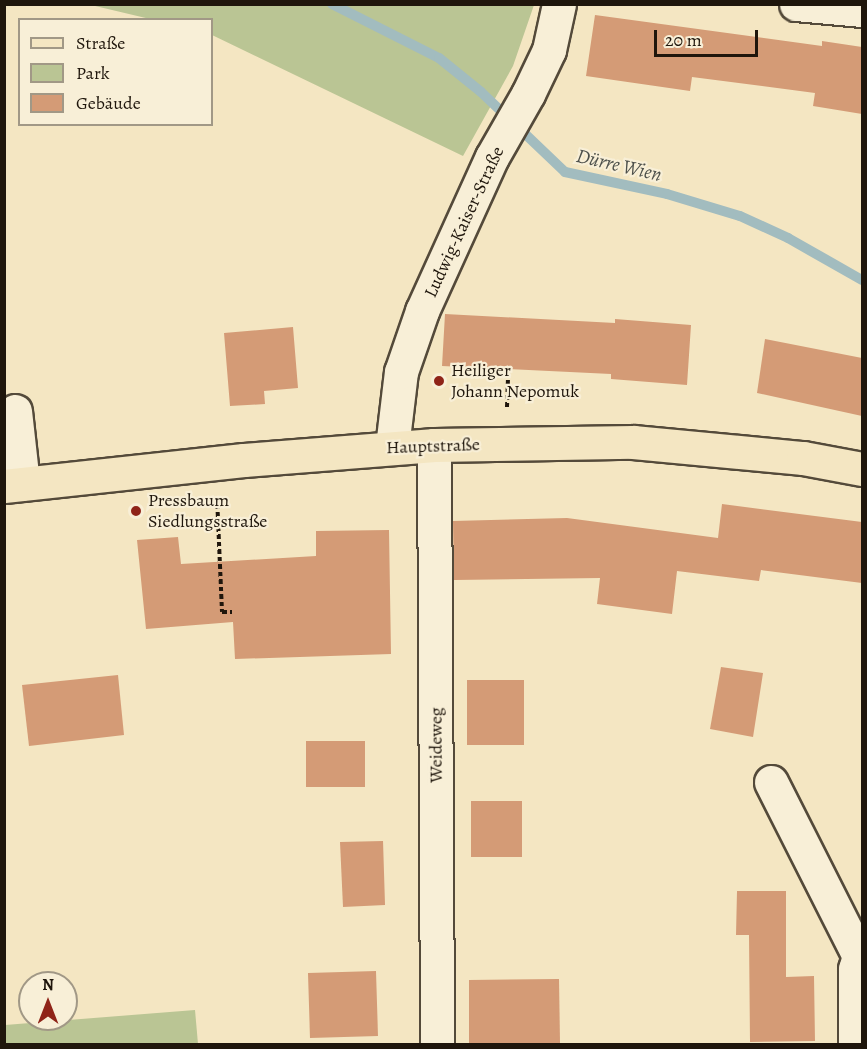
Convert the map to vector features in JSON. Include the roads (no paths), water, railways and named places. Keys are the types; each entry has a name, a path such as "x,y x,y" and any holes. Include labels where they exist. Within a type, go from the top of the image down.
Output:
{"main road":[{"name":"Hauptstraße","path":"14,485 216,463 434,445 633,442 803,458 862,469"}],"street":[{"name":"Ludwig-Kaiser-Straße","path":"392,447 401,372 422,311 492,157 528,94 549,50 559,4"},
{"path":"796,4 862,10"},
{"path":"14,485 15,411"},
{"name":"Weideweg","path":"434,445 437,1044"},
{"path":"771,782 861,955 855,969 855,1044"}],"waterway":[{"name":"Dürre Wien","path":"332,4 439,58 481,92 565,172 667,194 740,216 788,238 862,280"}],"place":[{"name":"Heiliger Johann Nepomuk","path":"439,381"},
{"name":"Pressbaum Siedlungsstraße","path":"136,511"}]}
